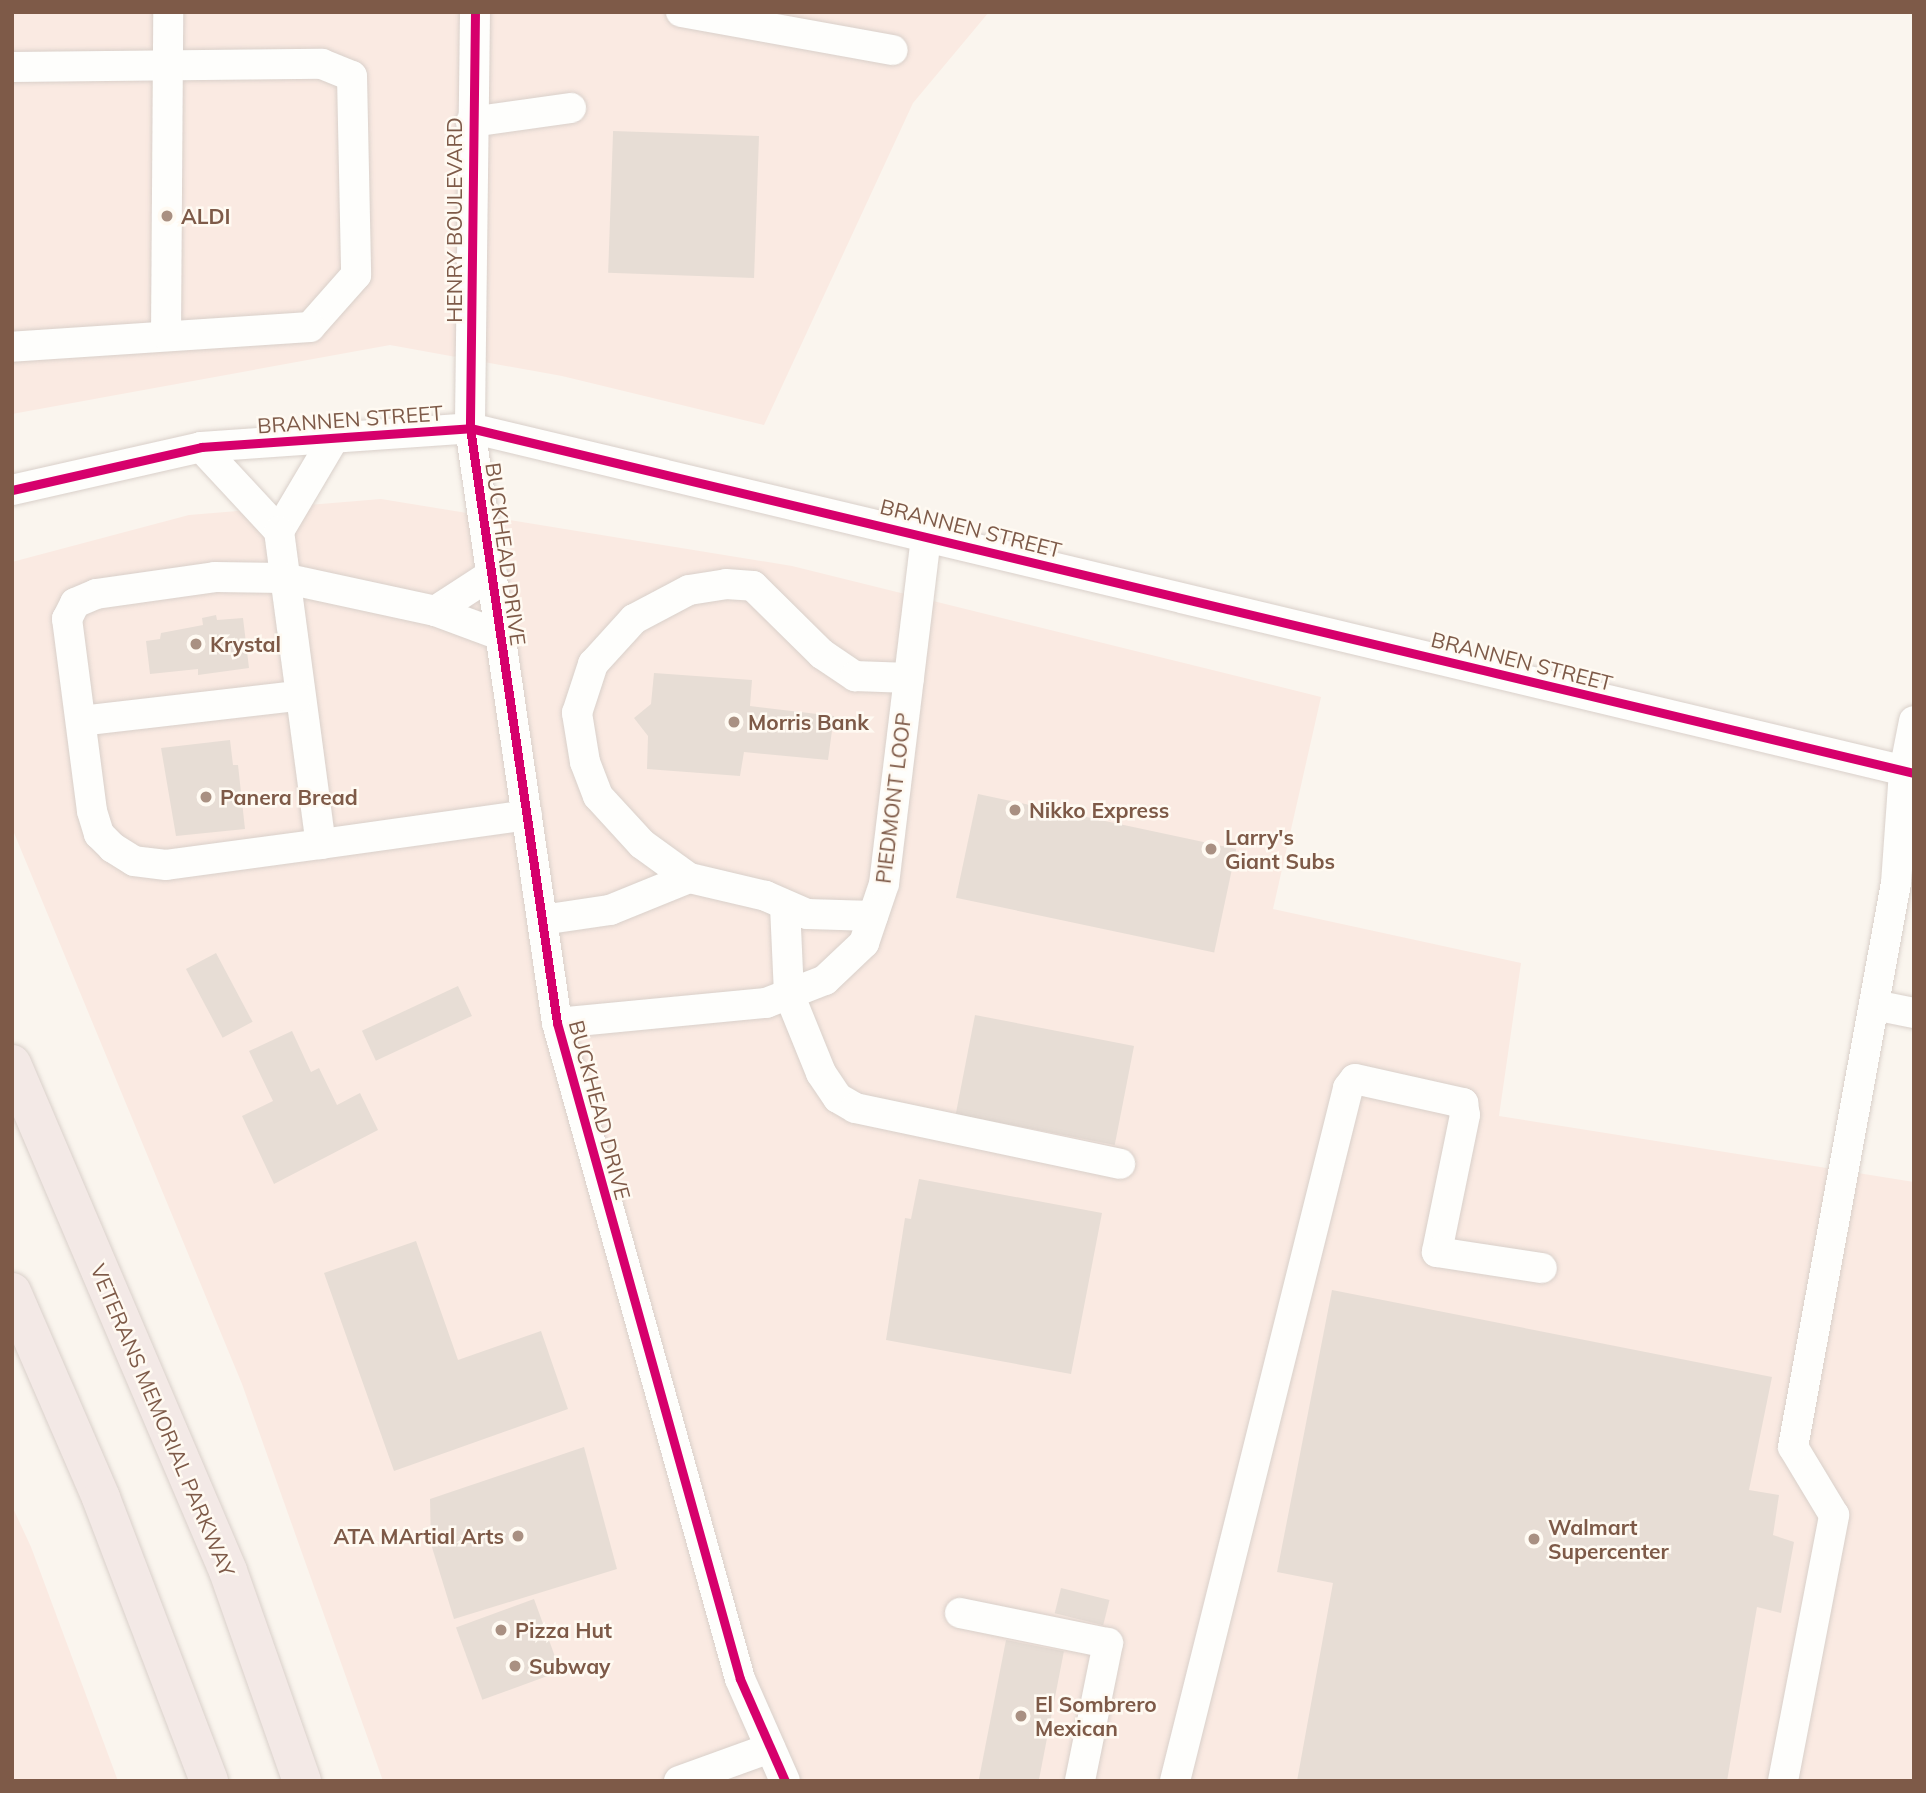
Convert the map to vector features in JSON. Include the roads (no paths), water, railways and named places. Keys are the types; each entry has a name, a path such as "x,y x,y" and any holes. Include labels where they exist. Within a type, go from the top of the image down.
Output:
{"highway":[{"name":"VETERANS MEMORIAL PARKWAY","path":"12,1064 228,1571 302,1781"},
{"path":"12,1292 101,1499 209,1781"}],"street":[{"path":"166,335 168,12"},
{"name":"HENRY BOULEVARD","path":"470,428 471,122 475,12"},
{"path":"681,12 893,50"},
{"path":"12,67 322,64 352,76 356,275 310,327 12,347"},
{"path":"471,122 571,108"},
{"name":"BRANNEN STREET","path":"12,490 201,447 470,428 926,535 1909,773"},
{"name":"BUCKHEAD DRIVE","path":"470,428 557,1023 740,1679 785,1781"},
{"path":"321,844 298,696 279,531 334,438"},
{"path":"201,447 279,531"},
{"name":"PIEDMONT LOOP","path":"557,1023 766,1003 825,980 864,943 884,884 926,535"},
{"path":"435,611 492,574"},
{"path":"500,635 435,611 283,578 215,577 96,594 75,603 67,618 99,834 134,861 166,865 527,815"},
{"path":"873,916 825,918 785,906 766,896 689,878 642,844 598,796 585,762 577,713 593,664 634,619 689,590 726,584 754,586 822,654 855,676 909,678"},
{"path":"81,721 298,696"},
{"path":"1783,1781 1834,1515 1793,1447 1874,1005 1902,916 1914,721"},
{"path":"542,920 610,910 689,878"},
{"path":"785,906 789,994 821,1073 838,1098 855,1108 1120,1164"},
{"path":"1874,1005 1914,1013"},
{"path":"1175,1781 1348,1088 1355,1079 1463,1103 1465,1115 1437,1252 1542,1268"},
{"path":"960,1613 1108,1643 1080,1781"},
{"path":"679,1781 770,1748"}],"place":[{"name":"ALDI","path":"167,216"},
{"name":"Krystal","path":"196,644"},
{"name":"Morris Bank","path":"734,722"},
{"name":"Panera Bread","path":"206,797"},
{"name":"Nikko Express","path":"1015,810"},
{"name":"Larry's Giant Subs","path":"1211,849"},
{"name":"ATA MArtial Arts","path":"518,1536"},
{"name":"Walmart Supercenter","path":"1534,1539"},
{"name":"Pizza Hut","path":"501,1630"},
{"name":"Subway","path":"515,1666"},
{"name":"El Sombrero Mexican","path":"1021,1716"}]}
